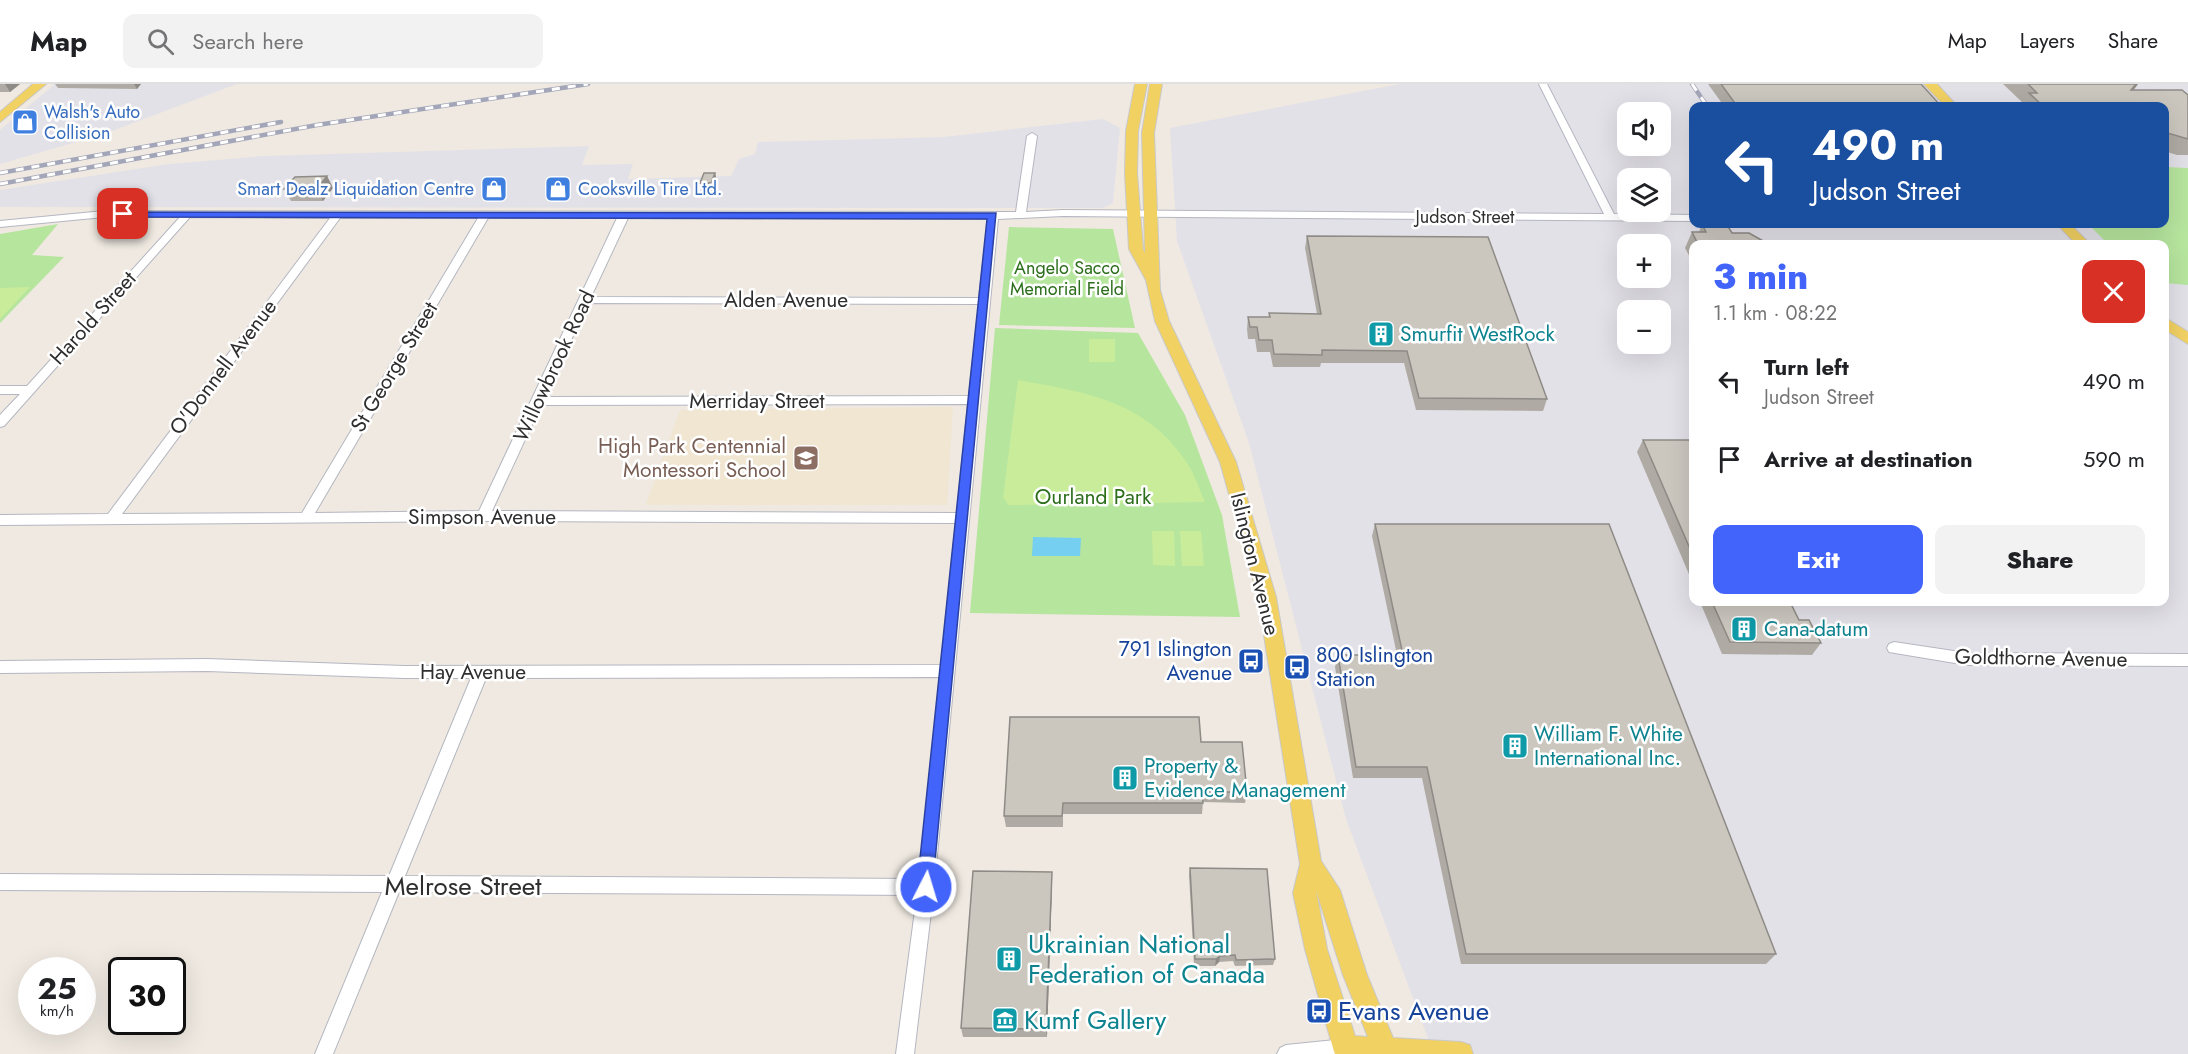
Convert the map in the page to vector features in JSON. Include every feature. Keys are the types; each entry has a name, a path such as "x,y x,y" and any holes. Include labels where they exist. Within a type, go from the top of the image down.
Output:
{"main road":[{"path":"0,118 40,84"},
{"name":"Islington Avenue","path":"1141,84 1132,131 1131,173 1136,249 1152,279 1162,321 1228,462 1267,597 1311,864 1304,893 1317,949 1347,1051"},
{"name":"Islington Avenue","path":"1152,279 1154,251 1148,133 1156,84"},
{"path":"1930,84 1947,102"},
{"path":"2067,228 2079,240"},
{"path":"2169,325 2188,339"},
{"name":"Islington Avenue","path":"1311,864 1329,890 1355,975 1386,1052"},
{"path":"1347,1051 1461,1054"}],"street":[{"path":"1543,84 1610,217"},
{"path":"1021,215 1032,136"},
{"name":"Judson Street","path":"0,224 73,215 1689,218"},
{"name":"Harold Street","path":"0,423 27,390 187,215"},
{"name":"O'Donnell Avenue","path":"111,520 337,215"},
{"name":"St George Street","path":"304,519 485,215"},
{"name":"Willowbrook Road","path":"483,516 624,215"},
{"path":"905,1054 926,887 993,216"},
{"name":"Alden Avenue","path":"586,300 986,301"},
{"path":"0,390 27,390"},
{"name":"Merriday Street","path":"538,401 976,400"},
{"name":"Simpson Avenue","path":"0,520 483,516 963,518"},
{"name":"Goldthorne Avenue","path":"1894,648 1967,658 2188,660"},
{"name":"Hay Avenue","path":"0,667 207,665 404,672 946,671"},
{"path":"324,1054 482,671"},
{"name":"Melrose Street","path":"0,882 394,886 926,887"},
{"path":"1286,1054 1347,1051"}],"shaded area":[{"path":"55,84 237,84 104,134 0,164 0,130"},
{"path":"1400,84 2188,84 2188,1054 1434,1054 1346,819 1249,443 1177,241 1170,128"},
{"path":"1103,119 1120,128 1113,203 1103,208 0,207 0,190 169,164 264,156 589,146 582,165 633,164 628,179 731,176 739,159 755,154 758,142 944,137"},
{"name":"High Park Centennial Montessori School","path":"953,407 947,505 646,505 680,410"}],"green space":[{"path":"2169,167 2188,168 2188,285 2169,283 2169,240 2104,240 2092,228 2169,228"},
{"path":"58,224 32,255 64,257 0,323 0,234"},
{"name":"Angelo Sacco Memorial Field","path":"1009,227 1113,229 1135,328 999,325"},
{"path":"30,287 0,319 0,288"},
{"name":"Ourland Park","path":"995,328 1138,333 1185,415 1222,515 1240,617 970,613"},
{"path":"1089,339 1115,339 1115,362 1089,362"},
{"path":"1018,380 1089,395 1132,411 1169,440 1194,475 1205,502 1008,505 1003,497"},
{"path":"1152,531 1174,531 1175,566 1153,565"},
{"path":"1180,531 1201,531 1204,566 1182,566"}],"water":[{"path":"1033,537 1081,538 1080,556 1032,556"}],"building":[{"path":"1721,84 1921,84 1937,102 1734,102"},
{"path":"2028,84 2136,84 2131,90 2182,90 2188,95 2188,139 2169,133 2169,102 2039,102 2029,93 2037,93"},
{"path":"704,173 715,173 711,183 700,183"},
{"path":"327,176 317,189 284,189 295,177"},
{"path":"1704,228 1729,228 1732,233 1749,233 1761,240 1696,240 1692,232 1706,232"},
{"name":"Smurfit WestRock","path":"1307,236 1488,237 1547,399 1419,398 1407,351 1322,350 1322,355 1274,354 1272,340 1259,340 1257,327 1250,327 1248,317 1270,317 1269,313 1321,314"},
{"path":"1643,440 1689,440 1689,546"},
{"name":"William F. White International Inc.","path":"1375,524 1609,524 1776,954 1466,954 1427,767 1356,767 1338,655 1403,655"},
{"path":"1714,606 1792,606 1799,620 1809,620 1821,643 1730,642"},
{"name":"Property & Evidence Management","path":"1010,717 1199,717 1201,742 1242,742 1247,792 1202,792 1203,803 1063,803 1062,816 1004,816"},
{"path":"1190,868 1267,869 1275,959 1236,960 1235,955 1220,956 1216,959 1195,959"},
{"name":"Ukrainian National Federation of Canada","path":"973,871 1052,872 1046,1029 961,1028"}],"railway":[{"path":"0,184 317,125 588,84"},
{"path":"1692,84 1704,102"},
{"path":"0,173 281,122"}],"place":[{"name":"Walsh's Auto Collision","path":"25,122"},
{"name":"Smart Dealz Liquidation Centre","path":"494,189"},
{"name":"Cooksville Tire Ltd.","path":"558,189"},
{"name":"Smurfit WestRock","path":"1381,334"},
{"name":"High Park Centennial Montessori School","path":"806,458"},
{"name":"Cana-datum","path":"1744,629"},
{"name":"791 Islington Avenue","path":"1251,661"},
{"name":"800 Islington Station","path":"1297,667"},
{"name":"William F. White International Inc.","path":"1515,746"},
{"name":"Property & Evidence Management","path":"1125,778"},
{"name":"Ukrainian National Federation of Canada","path":"1009,959"},
{"name":"Evans Avenue","path":"1319,1011"},
{"name":"Kumf Gallery","path":"1005,1020"}],"route":[{"path":"123,214 993,216 926,887"}]}
